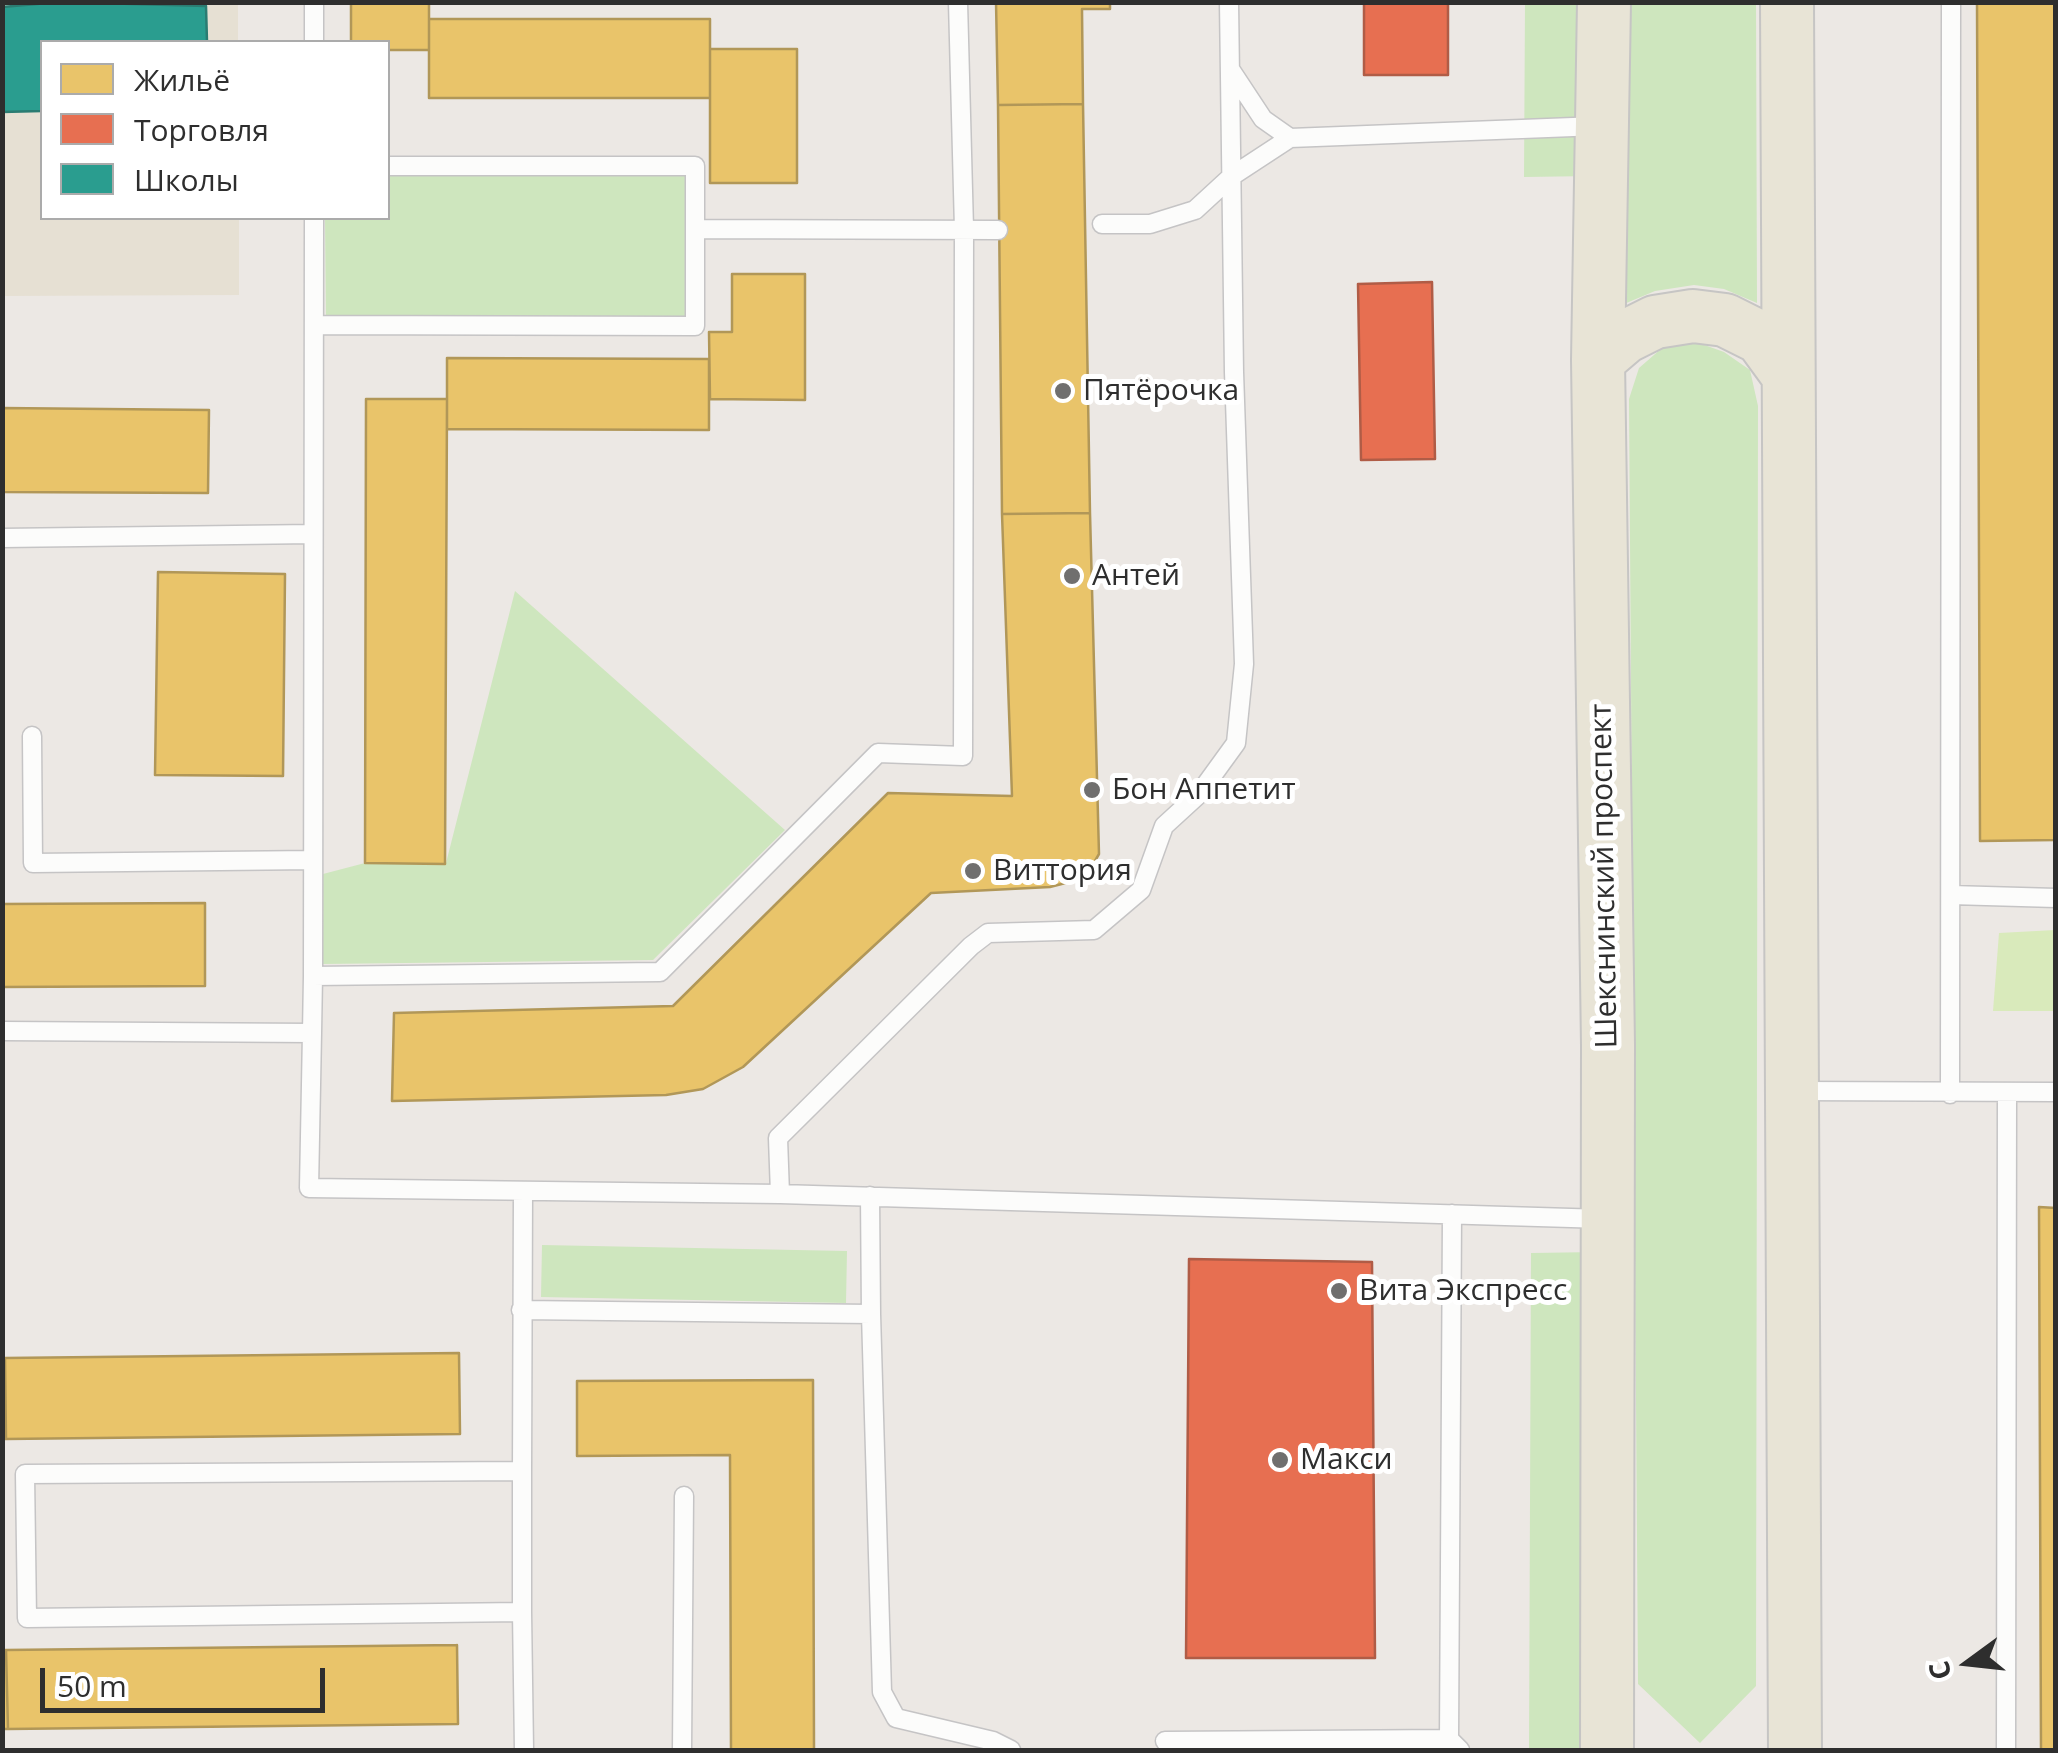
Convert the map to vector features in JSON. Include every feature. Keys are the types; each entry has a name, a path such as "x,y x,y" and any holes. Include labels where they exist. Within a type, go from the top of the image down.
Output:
{"main road":[{"name":"Шекснинский проспект","path":"1604,2 1598,360 1607,1219 1607,1750"},
{"path":"1765,1750 1795,1728 1787,2"},
{"path":"1598,360 1625,337 1656,322 1694,316 1725,320 1761,338 1788,375"},
{"path":"1607,1699 1641,1750"}],"lane":[{"path":"314,2 314,40"},
{"path":"312,976 660,972 878,753 963,756 964,229 958,2"},
{"path":"780,1194 778,1138 971,946 988,933 1094,930 1141,890 1164,826 1198,794 1236,743 1244,664 1229,2"},
{"path":"1950,1094 1951,2"},
{"path":"1230,69 1263,119 1290,138"},
{"path":"1102,224 1150,224 1195,210 1232,176 1290,138 1604,126"},
{"path":"314,325 694,326 695,166 390,166"},
{"path":"314,220 310,1188 870,1196 1607,1219"},
{"path":"695,228 998,230"},
{"path":"2,538 313,534"},
{"path":"32,736 33,863 313,860"},
{"path":"1951,895 2056,898"},
{"path":"2,1031 312,1033"},
{"path":"1792,1091 2056,1092"},
{"path":"2006,1750 2007,1092"},
{"path":"523,1192 524,1750"},
{"path":"870,1196 882,1692 896,1718 993,1741 1011,1750"},
{"path":"1165,1741 1454,1745 1452,1214"},
{"path":"521,1310 871,1314"},
{"path":"522,1471 24,1474 27,1618 522,1612"},
{"path":"682,1750 684,1496"}],"shaded area":[{"path":"2,3 238,3 238,40 40,40 40,220 239,220 239,295 3,296"}],"green space":[{"path":"1525,3 1592,3 1592,176 1524,177"},
{"path":"1625,3 1756,3 1757,303 1724,289 1694,285 1655,291 1624,304"},
{"path":"688,171 689,318 326,321 325,220 390,220 390,174"},
{"path":"1696,342 1724,352 1750,370 1758,406 1756,1686 1700,1743 1638,1684 1629,399 1639,368 1662,348"},
{"path":"515,591 785,830 653,960 323,964 323,874 365,863 446,863"},
{"path":"2055,930 2055,1011 1993,1011 1999,933"},
{"path":"542,1245 847,1251 846,1303 541,1297"},
{"path":"1597,1252 1595,1750 1529,1750 1531,1253"}],"building: Жильё":[{"path":"351,2 429,2 429,50 390,50 390,40 351,40"},
{"path":"996,2 1110,2 1110,9 1082,9 1083,104 998,105"},
{"path":"1977,2 2056,2 2056,840 1980,841"},
{"path":"429,19 710,19 710,98 429,98"},
{"path":"710,49 797,49 797,183 710,183"},
{"path":"1083,104 1090,513 1002,514 998,105"},
{"path":"732,274 805,274 805,400 710,399 709,332 732,332"},
{"path":"447,358 709,359 709,430 447,429"},
{"path":"366,399 447,399 445,864 365,863"},
{"path":"2,408 209,410 208,493 2,492"},
{"path":"1090,513 1099,854 1085,878 1050,887 931,893 743,1067 703,1089 666,1095 392,1101 394,1013 673,1006 888,793 1012,796 1002,514"},
{"path":"158,572 285,574 283,776 155,775"},
{"path":"205,903 205,986 2,987 2,904"},
{"path":"2039,1207 2056,1208 2056,1750 2041,1750"},
{"path":"459,1353 460,1434 6,1439 5,1358"},
{"path":"5,1358 6,1439 2,1439"},
{"path":"813,1380 814,1750 731,1750 730,1455 577,1456 577,1381"},
{"path":"457,1645 458,1724 8,1729 6,1650"},
{"path":"2,1650 6,1650 8,1729 2,1729"}],"building: Торговля":[{"path":"1364,2 1448,2 1448,75 1364,75"},
{"path":"1432,282 1435,459 1361,460 1358,284"},
{"path":"1189,1259 1372,1262 1375,1658 1186,1658"}],"building: Школы":[{"path":"60,2 206,6 207,40 40,40 40,111 2,112 2,7"}],"place":[{"name":"Пятёрочка","path":"1063,391"},
{"name":"Антей","path":"1072,576"},
{"name":"Бон Аппетит","path":"1092,790"},
{"name":"Виттория","path":"973,871"},
{"name":"Вита Экспресс","path":"1339,1291"},
{"name":"Макси","path":"1280,1460"}]}
